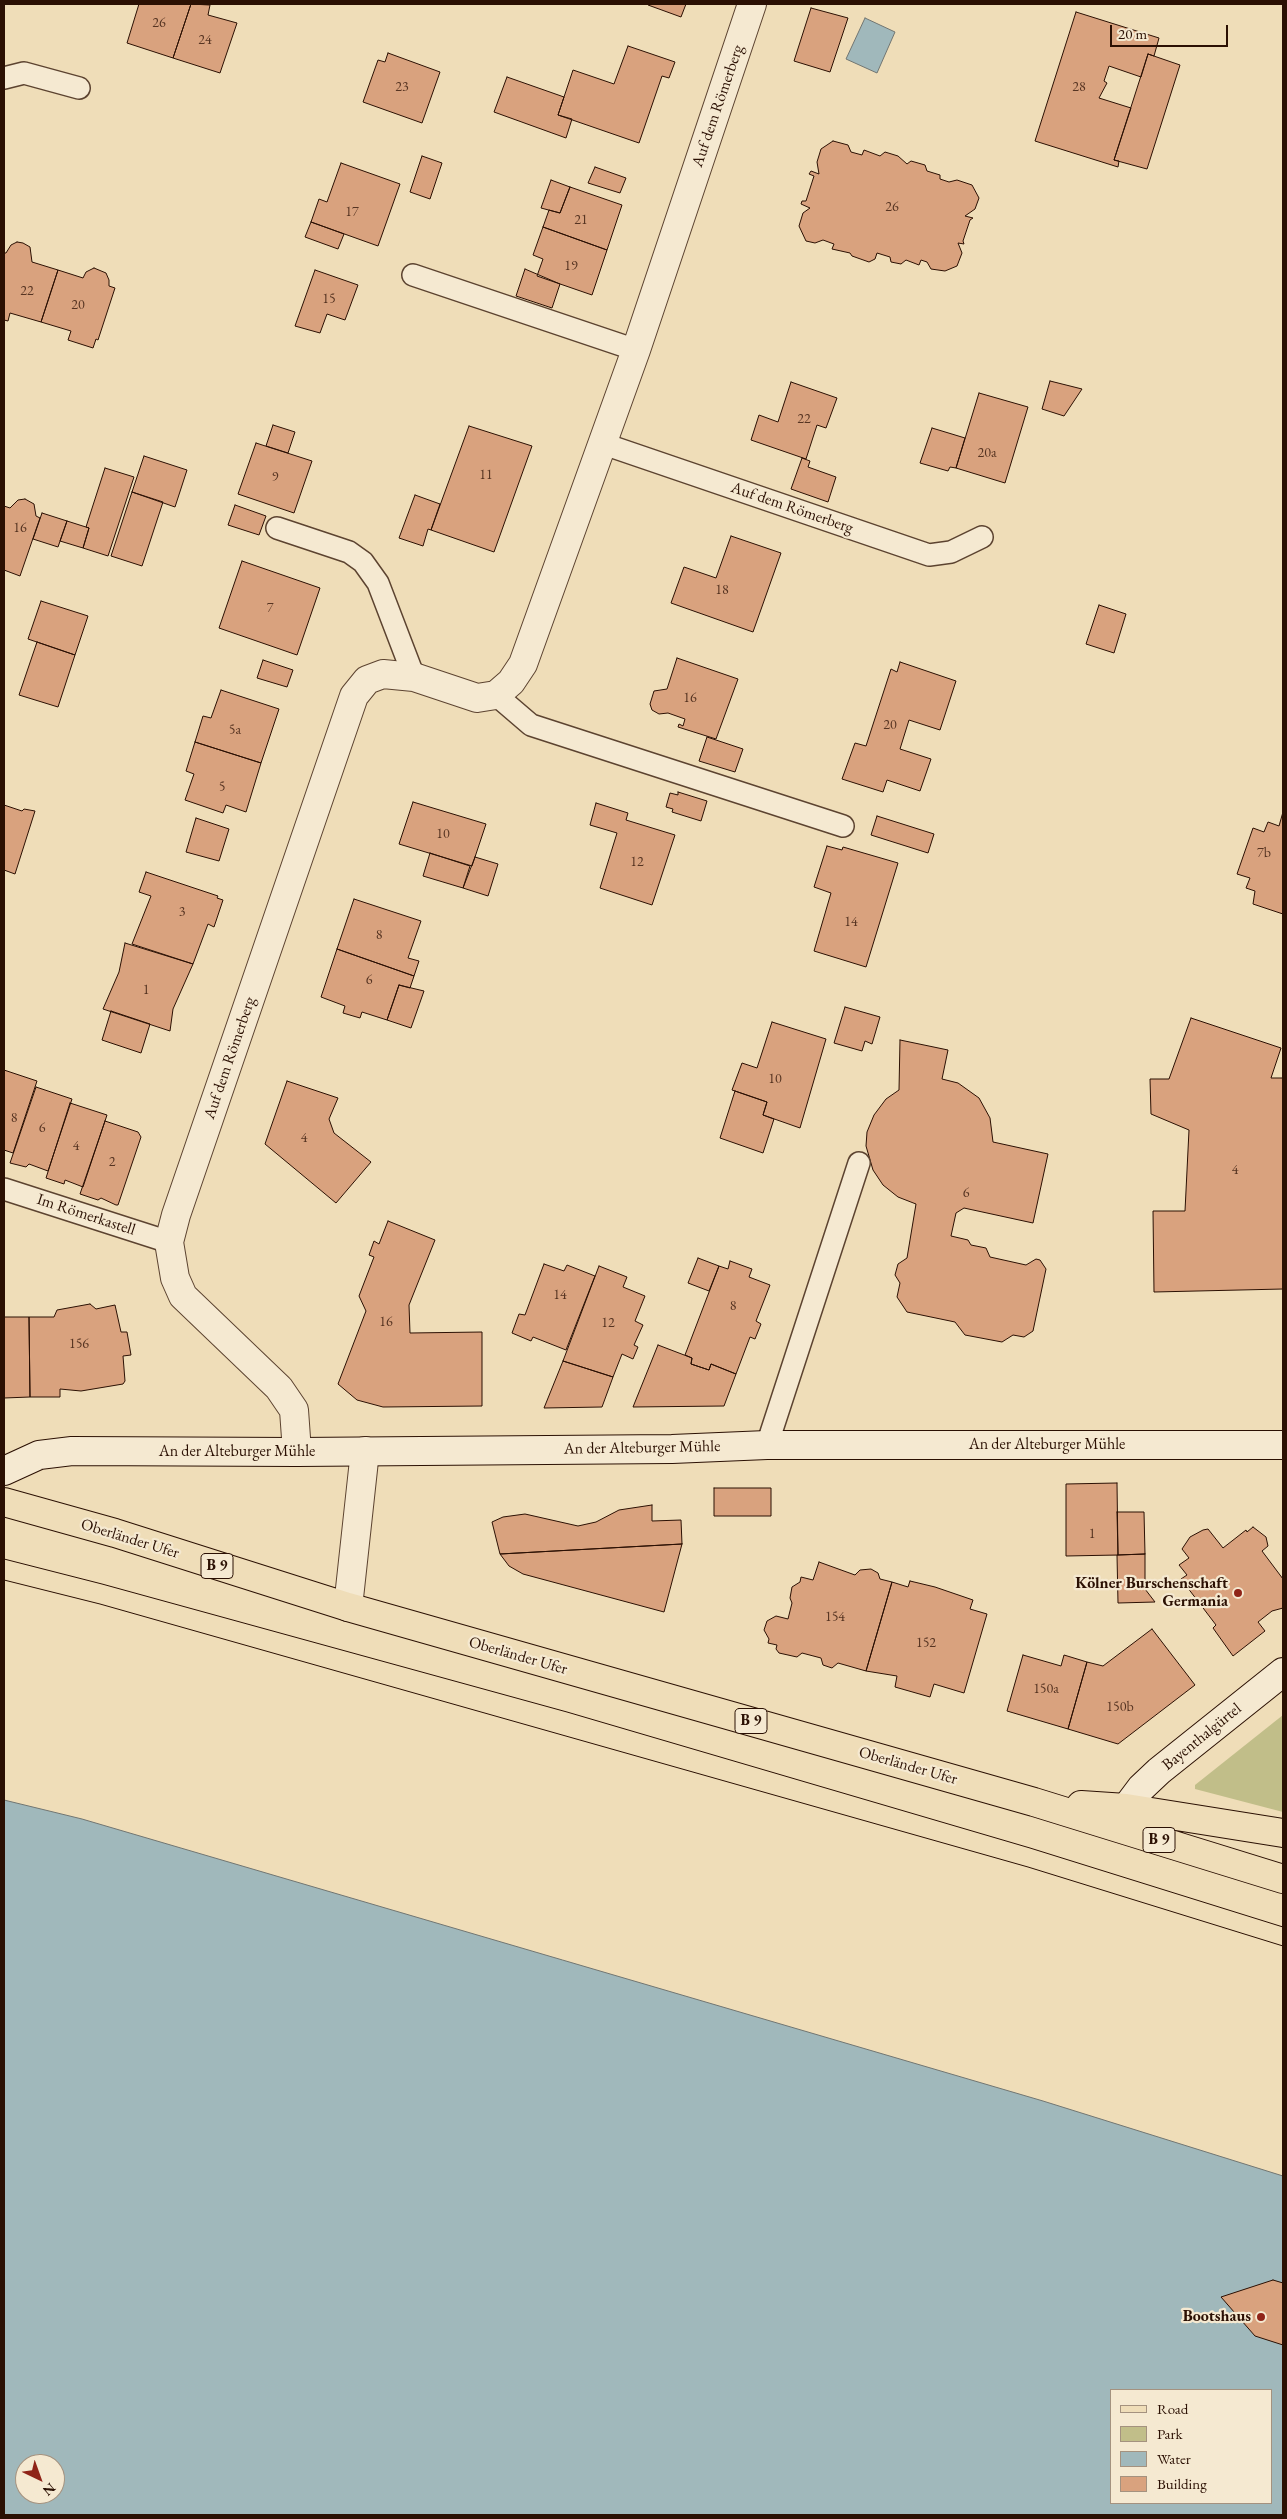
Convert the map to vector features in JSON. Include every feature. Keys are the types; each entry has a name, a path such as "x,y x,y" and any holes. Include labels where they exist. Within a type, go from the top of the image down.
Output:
{"main road":[{"name":"Oberländer Ufer","path":"4,1502 115,1533 348,1607 1034,1802 1283,1879"},
{"name":"Oberländer Ufer","path":"1034,1802 1126,1808 1283,1833"}],"street":[{"name":"Auf dem Römerberg","path":"298,1452 294,1410 279,1388 183,1296 175,1278 169,1242 176,1215 354,696 367,680 383,674 414,677 477,698 496,695 511,682 523,664 636,350 752,4"},
{"name":"An der Alteburger Mühle","path":"4,1470 39,1455 72,1451 298,1452 672,1449 767,1445 1283,1445"},
{"path":"348,1607 364,1451"},
{"name":"Bayenthalgürtel","path":"1126,1808 1141,1788 1159,1771 1283,1672"}],"lane":[{"path":"4,78 24,73 79,88"},
{"path":"413,275 636,350"},
{"name":"Auf dem Römerberg","path":"601,443 929,555 951,552 982,537"},
{"path":"277,528 349,552 363,562 378,582 414,677"},
{"path":"496,695 531,725 843,826"},
{"path":"767,1445 859,1163"},
{"name":"Im Römerkastell","path":"4,1189 169,1242"}],"green space":[{"path":"1283,1715 1283,1812 1195,1789 1195,1785"}],"water":[{"path":"865,18 895,32 877,73 846,59"},
{"path":"4,1800 82,1819 1043,2101 1283,2176 1283,2515 4,2515"}],"building":[{"path":"139,4 191,4 173,58 127,43"},
{"path":"191,4 210,5 208,15 237,23 220,73 173,58"},
{"path":"648,4 686,4 681,17"},
{"path":"811,8 848,18 830,72 794,61"},
{"path":"1076,12 1159,38 1154,56 1148,54 1141,77 1109,66 1104,81 1107,83 1099,98 1131,108 1114,160 1119,161 1118,167 1035,141"},
{"path":"628,46 675,62 669,78 662,76 639,143 558,115 573,70 614,84"},
{"path":"388,53 440,72 422,123 363,102 378,60 385,62"},
{"path":"1148,54 1180,65 1147,169 1114,160"},
{"path":"507,77 564,97 558,115 572,119 566,138 494,112"},
{"path":"833,141 848,145 851,152 862,155 864,150 880,156 885,152 898,156 907,164 911,161 925,165 927,171 940,175 940,179 949,182 957,180 972,185 979,198 975,209 965,216 973,218 970,220 963,241 964,244 958,243 962,253 957,266 945,271 931,269 927,262 921,260 919,265 906,260 901,264 891,262 890,257 877,253 875,259 869,262 852,256 850,253 832,249 834,244 823,240 815,243 806,241 799,226 803,213 810,208 801,204 802,201 806,201 814,176 809,174 811,171 819,174 817,162 821,149"},
{"path":"422,156 442,163 430,199 410,192"},
{"path":"341,163 400,184 378,246 311,222 319,199 327,202"},
{"path":"595,167 626,178 620,193 588,183"},
{"path":"551,180 570,187 560,213 541,208"},
{"path":"570,187 622,205 607,250 543,227 549,210 560,213"},
{"path":"311,222 344,234 338,249 305,237"},
{"path":"543,227 607,250 592,295 537,276 543,259 533,255"},
{"path":"17,242 30,247 32,262 58,270 41,322 10,313 8,321 4,320 4,253 6,253 11,245"},
{"path":"94,268 106,273 109,286 115,288 98,340 96,339 93,348 68,340 71,331 41,322 58,270 83,278 86,272"},
{"path":"525,269 560,284 552,308 516,296"},
{"path":"315,270 358,285 345,320 327,314 320,333 295,326"},
{"path":"1050,381 1082,389 1064,416 1042,409"},
{"path":"791,382 837,398 826,428 817,425 806,459 751,440 759,415 778,422"},
{"path":"979,393 1028,407 1005,483 956,468"},
{"path":"273,425 295,432 288,453 266,446"},
{"path":"469,426 532,446 494,552 431,530"},
{"path":"932,428 965,438 956,468 950,467 948,471 920,463"},
{"path":"256,443 312,461 294,513 238,494"},
{"path":"144,456 187,470 175,507 132,492"},
{"path":"802,458 810,461 808,467 836,477 828,502 791,489"},
{"path":"105,468 134,477 108,556 83,548 89,528 86,527"},
{"path":"132,492 163,502 142,566 111,556"},
{"path":"415,495 440,504 431,530 428,529 423,546 399,538"},
{"path":"25,499 34,504 36,516 40,518 20,576 4,570 4,506 10,508 18,500"},
{"path":"235,505 266,516 259,535 228,525"},
{"path":"42,513 67,521 58,547 33,539"},
{"path":"67,521 89,528 83,548 60,541"},
{"path":"731,536 781,553 753,632 671,603 684,567 716,578"},
{"path":"242,561 320,588 297,655 219,628"},
{"path":"41,601 88,616 75,655 28,639"},
{"path":"1099,605 1126,614 1114,653 1086,644"},
{"path":"37,642 75,655 58,707 19,695"},
{"path":"677,658 738,679 716,739 678,727 679,724 683,726 685,719 668,713 659,714 652,710 650,704 654,691 667,689"},
{"path":"263,660 293,670 287,687 257,678"},
{"path":"900,662 956,681 940,730 909,720 900,749 931,759 920,791 887,780 883,792 842,779 855,743 866,746 891,669 897,672"},
{"path":"221,690 279,709 261,763 195,742 203,716 211,718"},
{"path":"707,737 743,749 735,772 699,761"},
{"path":"195,742 261,763 246,812 226,805 223,813 185,800 194,774 186,771"},
{"path":"678,792 707,801 701,821 672,812 673,809 666,807 670,793 678,795"},
{"path":"413,802 486,824 472,866 399,844"},
{"path":"596,803 628,813 626,820 675,835 652,905 600,888 617,833 590,825"},
{"path":"4,805 22,811 24,809 35,811 15,874 4,870"},
{"path":"1283,812 1283,914 1253,904 1255,891 1246,888 1250,878 1237,874 1253,828 1264,832 1268,822 1279,826"},
{"path":"877,816 934,834 928,853 871,835"},
{"path":"196,818 229,829 219,861 186,852"},
{"path":"827,846 842,850 843,847 898,863 866,967 814,951 831,893 814,887"},
{"path":"430,853 470,866 463,888 423,876"},
{"path":"475,857 498,864 488,896 463,888"},
{"path":"146,872 218,896 217,898 223,900 214,927 208,924 193,964 132,944 151,896 139,892"},
{"path":"354,899 421,921 408,958 419,961 414,976 337,949"},
{"path":"125,943 193,964 173,1009 170,1031 103,1009 119,972"},
{"path":"337,949 414,976 410,988 399,985 387,1020 362,1012 360,1018 343,1013 345,1006 321,997"},
{"path":"399,985 424,991 411,1028 387,1020"},
{"path":"845,1007 880,1017 872,1044 865,1041 862,1051 834,1043"},
{"path":"111,1011 150,1024 141,1053 102,1040"},
{"path":"1191,1018 1281,1048 1271,1078 1283,1078 1283,1289 1154,1292 1153,1211 1185,1211 1189,1130 1151,1114 1150,1079 1169,1079"},
{"path":"772,1022 826,1039 800,1128 763,1115 767,1102 732,1090 742,1063 757,1068"},
{"path":"900,1040 948,1050 942,1079 958,1083 979,1098 990,1118 993,1142 1048,1154 1033,1223 964,1208 956,1213 951,1236 968,1240 971,1245 986,1248 990,1257 1026,1265 1036,1259 1040,1260 1046,1269 1033,1331 1024,1337 1013,1335 1002,1342 965,1335 955,1322 907,1312 897,1297 900,1283 895,1275 898,1264 907,1258 916,1204 898,1197 883,1185 873,1170 866,1146 867,1132 874,1115 886,1099 899,1090"},
{"path":"4,1070 37,1081 13,1153 4,1150"},
{"path":"287,1081 338,1098 329,1119 334,1133 371,1162 336,1203 265,1144"},
{"path":"36,1087 72,1099 48,1171 29,1164 26,1167 10,1163"},
{"path":"735,1091 767,1102 763,1115 774,1119 763,1153 720,1138"},
{"path":"70,1103 107,1115 83,1187 65,1180 64,1184 46,1178"},
{"path":"105,1121 138,1132 141,1137 118,1205 101,1198 98,1200 80,1194"},
{"path":"388,1221 435,1240 409,1305 410,1333 482,1332 482,1406 383,1407 357,1400 338,1384 366,1311 359,1296 374,1257 369,1255 374,1241 379,1244"},
{"path":"698,1258 719,1266 709,1291 688,1283"},
{"path":"730,1261 752,1269 749,1277 770,1285 756,1321 761,1324 755,1339 750,1337 736,1374 711,1364 709,1370 691,1364 692,1358 685,1355 719,1266 728,1269"},
{"path":"544,1264 564,1271 567,1265 595,1276 566,1350 533,1337 531,1341 512,1333 519,1314 525,1315"},
{"path":"599,1266 627,1277 623,1287 645,1296 635,1321 643,1325 634,1345 638,1347 633,1359 622,1354 613,1377 563,1361"},
{"path":"90,1304 96,1309 115,1305 121,1332 127,1332 131,1355 123,1356 125,1381 123,1384 81,1391 60,1389 60,1397 30,1397 29,1317 54,1317 57,1310"},
{"path":"4,1317 29,1317 30,1397 4,1398"},
{"path":"658,1345 692,1358 691,1364 709,1370 711,1364 736,1374 724,1406 633,1407"},
{"path":"563,1361 613,1377 602,1407 544,1408"},
{"path":"1117,1483 1118,1555 1066,1556 1066,1484"},
{"path":"714,1488 771,1488 771,1516 714,1516"},
{"path":"652,1505 652,1521 681,1520 682,1544 500,1554 492,1522 503,1517 525,1514 578,1526 596,1522 619,1510"},
{"path":"1117,1512 1144,1512 1145,1554 1118,1555"},
{"name":"Kölner Burschenschaft Germania","path":"1253,1527 1266,1537 1268,1546 1262,1551 1283,1579 1283,1608 1272,1611 1258,1622 1265,1631 1233,1656 1213,1628 1216,1625 1181,1579 1187,1575 1179,1565 1189,1558 1182,1549 1190,1537 1203,1530 1208,1529 1223,1548 1246,1530 1247,1532"},
{"path":"682,1544 664,1612 523,1574 509,1566 500,1554"},
{"path":"1145,1554 1145,1589 1155,1602 1118,1603 1117,1555"},
{"path":"819,1562 855,1575 860,1570 871,1569 878,1573 880,1579 892,1582 866,1671 838,1663 832,1668 823,1665 821,1658 802,1653 797,1657 779,1653 776,1649 777,1645 768,1643 769,1639 764,1630 767,1621 776,1616 788,1619 792,1603 790,1598 792,1587 800,1582 801,1577 813,1580"},
{"path":"910,1581 973,1600 970,1609 987,1614 964,1693 934,1684 930,1697 895,1687 897,1676 866,1671 892,1582 908,1587"},
{"path":"1152,1629 1195,1685 1118,1744 1068,1729 1087,1662 1103,1666"},
{"path":"1023,1655 1061,1666 1064,1655 1087,1662 1068,1729 1007,1711"},
{"name":"Bootshaus","path":"1273,2280 1283,2283 1283,2345 1255,2336 1221,2297"}],"tram line":[{"path":"4,1559 102,1584 567,1712 1030,1848 1283,1927"},
{"path":"4,1580 100,1604 1028,1867 1283,1946"}],"place":[{"name":"Kölner Burschenschaft Germania","path":"1238,1593"},
{"name":"Bootshaus","path":"1261,2317"}]}
